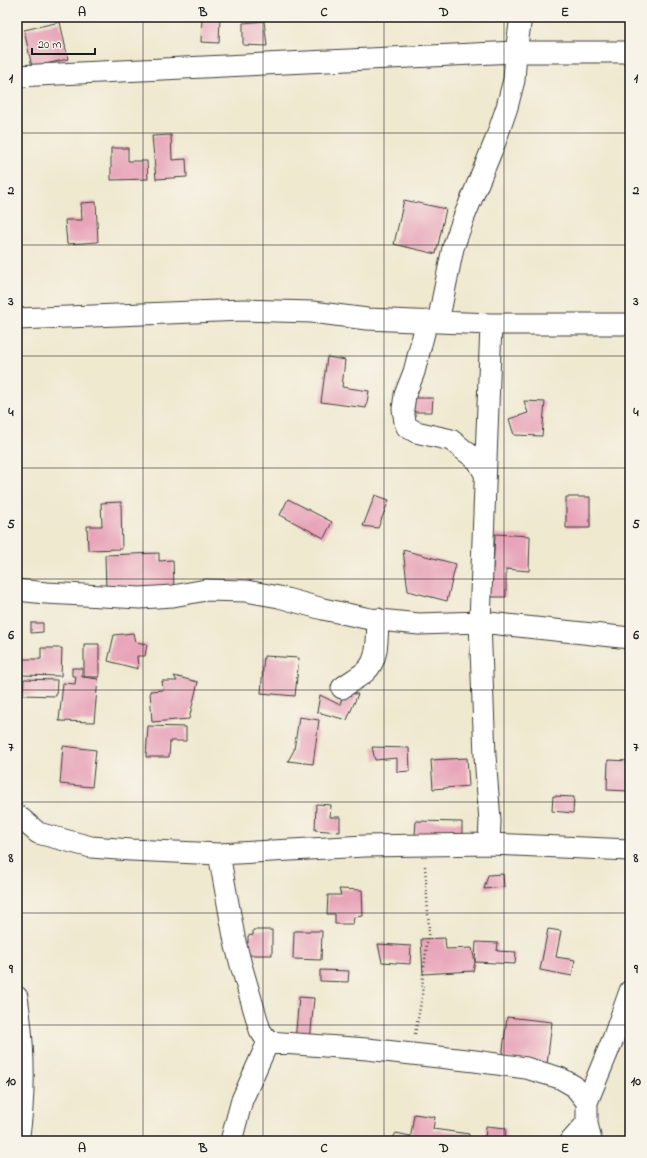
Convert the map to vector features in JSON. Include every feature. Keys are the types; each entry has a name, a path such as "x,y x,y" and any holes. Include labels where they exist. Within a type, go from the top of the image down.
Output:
{"street":[{"path":"486,474 478,461 451,440 416,432 407,426 403,409 405,396 432,322 464,217 508,107 514,80 521,17"},
{"path":"17,76 516,52 630,52"},
{"path":"17,319 243,310 312,312 367,319 432,322 491,324 630,324"},
{"path":"489,844 490,821 485,756 480,622 491,324"},
{"path":"17,590 53,594 140,598 173,596 206,590 246,591 279,597 323,609 378,619 419,624 480,622 630,638"},
{"path":"342,688 367,671 373,659 377,641 378,619"},
{"path":"17,815 38,833 91,847 219,854 424,844 489,844 630,850"},
{"path":"219,854 235,942 260,1030 268,1042"},
{"path":"571,1141 589,1132 587,1102 613,1039 630,991"},
{"path":"17,997 23,1058 21,1123 18,1141"},
{"path":"268,1042 367,1049 526,1068 560,1078 574,1086 587,1102"},
{"path":"231,1141 242,1100 268,1042"}],"path":[{"path":"411,1054 422,997 423,974 429,929 424,844"}],"building":[{"path":"202,17 220,17 219,43 201,42"},
{"path":"264,21 267,46 243,45 243,23"},
{"path":"60,22 68,59 32,67 24,30"},
{"path":"171,135 172,160 186,159 187,177 156,179 152,136"},
{"path":"111,148 128,148 128,161 147,161 148,179 111,180"},
{"path":"404,200 446,209 436,254 394,244"},
{"path":"96,202 98,242 67,244 65,220 82,220 81,203"},
{"path":"327,357 345,360 342,387 369,391 366,408 321,402"},
{"path":"413,398 433,398 432,412 413,412"},
{"path":"524,401 545,402 542,436 514,435 509,419 528,413"},
{"path":"375,495 389,500 378,528 363,526"},
{"path":"566,497 590,497 590,528 566,528"},
{"path":"288,499 332,522 324,538 280,515"},
{"path":"121,502 122,549 88,550 87,526 102,526 101,503"},
{"path":"495,534 530,536 529,571 506,569 506,597 487,597 488,569 493,569"},
{"path":"403,550 456,564 447,601 408,591"},
{"path":"159,553 159,561 173,560 174,588 106,590 105,555"},
{"path":"31,623 43,623 43,632 31,633"},
{"path":"133,633 135,642 147,644 145,656 137,656 138,669 108,661 114,635"},
{"path":"84,644 99,644 99,677 84,677"},
{"path":"41,648 62,648 61,676 21,675 21,659 41,659"},
{"path":"264,656 299,658 295,696 261,693"},
{"path":"72,668 82,668 82,677 98,679 94,722 59,721 63,683 75,684 76,676 72,676"},
{"path":"174,676 198,682 189,719 152,722 150,691 163,690 162,681 177,681"},
{"path":"24,679 57,680 56,696 23,695"},
{"path":"343,693 358,694 347,720 317,712 320,695 340,705"},
{"path":"299,717 319,720 313,764 288,761 294,750"},
{"path":"148,726 186,727 186,741 170,741 169,757 146,757"},
{"path":"63,746 96,750 92,787 60,784"},
{"path":"372,747 409,748 410,771 397,772 397,758 375,760"},
{"path":"467,758 469,786 433,789 431,760"},
{"path":"608,760 630,761 630,791 607,790"},
{"path":"553,796 574,797 573,813 552,811"},
{"path":"316,804 331,805 330,817 340,817 340,832 315,830"},
{"path":"416,821 462,822 462,836 415,835"},
{"path":"503,874 504,887 484,889 488,875"},
{"path":"339,889 362,890 363,916 354,917 353,924 335,924 335,914 327,914 328,895 341,895"},
{"path":"548,929 561,931 556,957 575,960 572,976 540,970"},
{"path":"253,930 272,930 272,955 231,955 231,943 248,943 248,936 253,935"},
{"path":"294,931 322,931 321,960 293,959"},
{"path":"445,938 446,949 472,948 475,962 473,971 423,974 421,939"},
{"path":"476,942 498,943 497,951 516,952 515,964 475,962"},
{"path":"378,944 411,946 410,964 382,962"},
{"path":"320,970 349,971 348,982 320,981"},
{"path":"299,997 314,998 310,1042 295,1041"},
{"path":"507,1017 552,1022 547,1064 502,1058"},
{"path":"414,1114 435,1117 433,1129 469,1134 468,1141 410,1141"},
{"path":"486,1126 506,1128 505,1141 485,1141"},
{"path":"396,1133 410,1136 409,1141 391,1141"}]}
